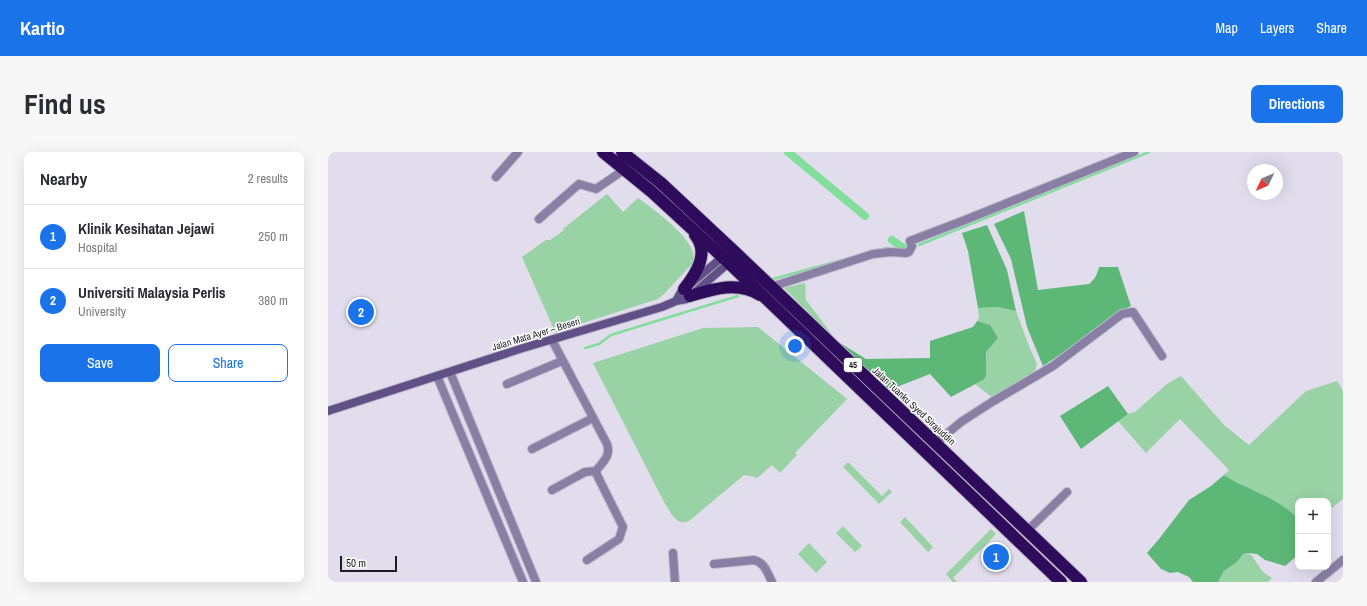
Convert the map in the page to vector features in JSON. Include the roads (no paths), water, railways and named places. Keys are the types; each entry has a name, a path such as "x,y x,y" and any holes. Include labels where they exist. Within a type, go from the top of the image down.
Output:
{"highway":[{"name":"Jalan Tuanku Syed Sirajuddin","path":"604,152 678,216 771,287 1081,582"},
{"name":"Jalan Tuanku Syed Sirajuddin","path":"622,152 660,183 730,256 768,300 1061,582"},
{"path":"678,216 697,237 701,249 700,264 687,293"},
{"path":"687,293 736,287 757,293 768,300"}],"main road":[{"name":"Jalan Mata Ayer – Beseri","path":"328,411 687,298 687,293 730,256"}],"street":[{"path":"496,177 518,152"},
{"path":"771,287 874,254 890,252 906,254 912,246 910,241 972,218 1134,152"},
{"path":"539,218 579,184 596,189 625,169"},
{"path":"936,443 961,422 1053,366 1122,314 1132,312 1162,356"},
{"path":"552,340 609,451 608,455 596,471 585,472 552,490"},
{"path":"507,384 562,361"},
{"path":"450,372 536,582"},
{"path":"438,376 523,582"},
{"path":"532,449 593,418"},
{"path":"587,560 619,540 623,527 596,471"},
{"path":"1027,531 1067,492"},
{"path":"673,553 675,582"},
{"path":"714,564 754,560 763,564 772,582"},
{"path":"1316,582 1332,567 1343,560"}],"waterway":[{"path":"788,152 865,216"},
{"path":"919,245 1149,152"},
{"path":"892,240 905,249"},
{"path":"877,250 888,248"},
{"path":"899,249 905,249"},
{"path":"773,279 842,260"},
{"path":"585,348 599,344 611,335 738,296"}],"place":[{"name":"Universiti Malaysia Perlis","path":"361,312"},
{"name":"Klinik Kesihatan Jejawi","path":"996,557"}]}
